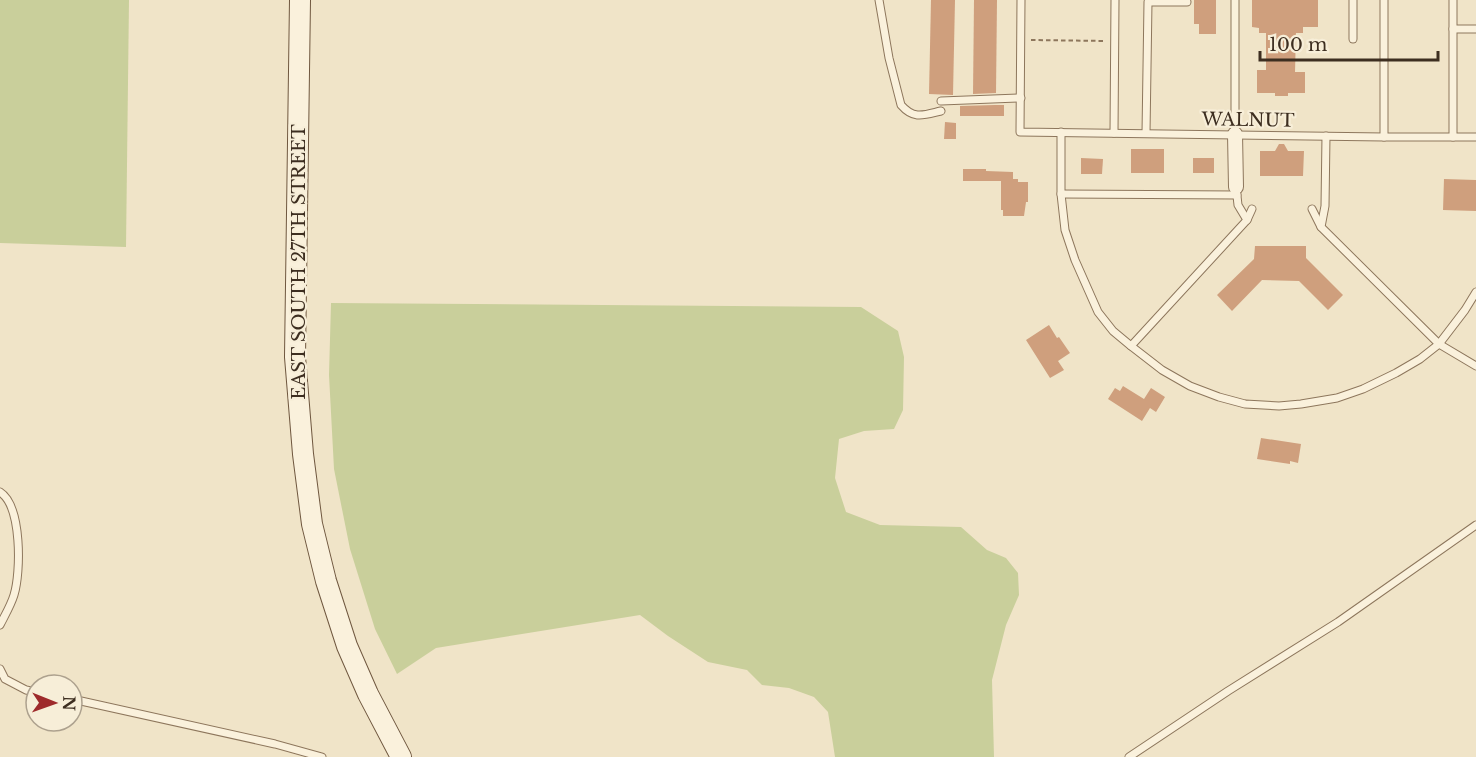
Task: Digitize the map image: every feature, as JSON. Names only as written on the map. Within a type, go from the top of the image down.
[{"type":"main road","name":"EAST SOUTH 27TH STREET","points":[[300,0],[295,357],[304,466],[312,524],[326,581],[347,646],[368,694],[401,757]]},
{"type":"street","points":[[1235,135],[1236,191]]},
{"type":"lane","points":[[879,0],[889,58],[901,105],[912,115],[941,111]]},
{"type":"lane","points":[[941,101],[1021,98],[1022,0]]},
{"type":"lane","points":[[1114,133],[1115,0]]},
{"type":"lane","points":[[1235,0],[1235,135]]},
{"type":"lane","points":[[1353,0],[1353,39]]},
{"type":"lane","points":[[1384,0],[1384,137]]},
{"type":"lane","points":[[1453,0],[1453,137]]},
{"type":"lane","points":[[1146,134],[1148,2],[1187,3]]},
{"type":"lane","points":[[1453,29],[1476,29]]},
{"type":"lane","name":"WALNUT","points":[[1021,98],[1020,132],[1476,137]]},
{"type":"lane","points":[[1061,132],[1061,194],[1065,230],[1075,260],[1098,312],[1113,331],[1131,346],[1162,370],[1190,386],[1245,404],[1277,406],[1337,398],[1396,373],[1439,344],[1466,310],[1476,292]]},
{"type":"lane","points":[[1321,227],[1325,206],[1326,136]]},
{"type":"lane","points":[[1061,194],[1236,191],[1239,209],[1247,220]]},
{"type":"lane","points":[[1131,346],[1247,220],[1252,209]]},
{"type":"lane","points":[[1312,209],[1321,227],[1439,344],[1476,366]]},
{"type":"lane","points":[[0,492],[5,495],[11,505],[18,532],[14,595],[0,625]]},
{"type":"lane","points":[[1129,757],[1338,622],[1476,525]]},
{"type":"lane","points":[[0,669],[5,679],[24,689]]},
{"type":"lane","points":[[84,702],[275,744],[322,757]]},
{"type":"path","points":[[1021,40],[1115,41]]},
{"type":"green space","points":[[0,0],[129,0],[126,247],[0,243]]},
{"type":"green space","points":[[331,303],[861,307],[898,331],[904,357],[903,410],[894,429],[864,431],[839,439],[835,478],[846,512],[880,525],[961,527],[987,550],[1006,558],[1018,573],[1019,595],[1006,625],[992,680],[994,757],[835,757],[828,712],[814,697],[789,688],[762,685],[747,670],[708,662],[640,615],[436,648],[397,674],[375,629],[350,549],[334,469],[329,375]]},
{"type":"building","points":[[931,0],[955,0],[953,95],[929,94]]},
{"type":"building","points":[[974,0],[997,0],[996,93],[973,94]]},
{"type":"building","points":[[1194,0],[1216,0],[1216,34],[1199,34],[1199,24],[1194,24]]},
{"type":"building","points":[[1252,0],[1318,0],[1318,27],[1303,27],[1303,33],[1296,33],[1295,72],[1305,72],[1305,93],[1275,96],[1275,93],[1257,93],[1257,70],[1266,70],[1266,33],[1259,33],[1259,28],[1252,27]]},
{"type":"building","points":[[1004,105],[1004,116],[960,116],[960,106]]},
{"type":"building","points":[[945,122],[956,123],[956,139],[944,139]]},
{"type":"building","points":[[1279,144],[1284,144],[1288,151],[1304,151],[1303,176],[1260,176],[1260,151],[1275,151]]},
{"type":"building","points":[[1131,149],[1164,149],[1164,173],[1131,173]]},
{"type":"building","points":[[1081,158],[1103,159],[1102,174],[1081,174]]},
{"type":"building","points":[[1193,158],[1214,158],[1214,173],[1193,173]]},
{"type":"building","points":[[963,169],[1013,172],[1013,179],[1018,179],[1018,182],[1028,182],[1028,202],[1026,202],[1024,216],[1003,216],[1001,181],[963,181]]},
{"type":"building","points":[[1444,179],[1476,180],[1476,211],[1443,210]]},
{"type":"building","points":[[1255,246],[1306,246],[1306,258],[1343,295],[1328,310],[1299,281],[1262,280],[1232,311],[1217,295],[1254,259]]},
{"type":"building","points":[[1049,325],[1070,353],[1058,361],[1064,370],[1050,378],[1026,340]]},
{"type":"building","points":[[1123,386],[1144,399],[1151,388],[1165,397],[1156,412],[1150,408],[1142,421],[1108,399],[1115,388],[1120,391]]},
{"type":"building","points":[[1261,438],[1301,444],[1298,463],[1257,459]]}]
